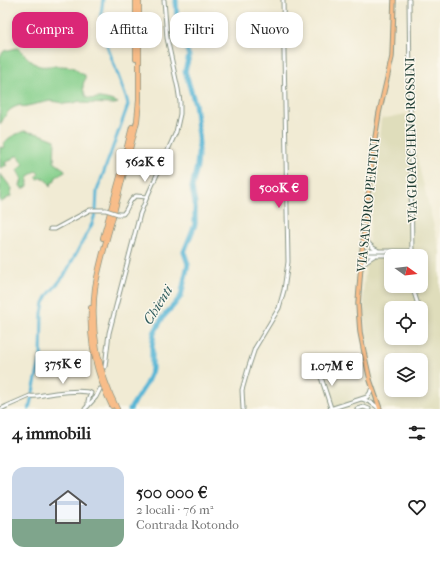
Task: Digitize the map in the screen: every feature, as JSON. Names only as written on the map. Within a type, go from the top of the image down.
[{"type":"highway","points":[[113,409],[101,380],[95,358],[91,327],[91,302],[92,288],[97,265],[134,121],[136,93],[136,0]]},
{"type":"highway","points":[[117,409],[107,387],[99,361],[95,339],[94,302],[97,276],[137,121],[139,93],[139,0]]},
{"type":"main road","name":"VIA SANDRO PERTINI","points":[[379,409],[372,387],[360,332],[358,304],[360,272],[376,130],[392,57],[394,0]]},
{"type":"street","points":[[105,367],[109,333],[140,214],[176,132],[180,114],[178,89],[167,38],[164,0]]},
{"type":"street","points":[[243,409],[242,390],[248,369],[255,348],[278,308],[284,290],[288,262],[283,0]]},
{"type":"street","name":"VIA GIOACCHINO ROSSINI","points":[[409,0],[412,249]]},
{"type":"street","points":[[50,229],[55,229],[90,210],[106,210],[123,214],[133,197],[147,197]]},
{"type":"street","points":[[364,235],[366,241],[371,247],[378,250]]},
{"type":"street","points":[[362,253],[384,250]]},
{"type":"street","points":[[362,253],[384,255]]},
{"type":"street","points":[[360,272],[366,261],[377,255]]},
{"type":"street","points":[[319,371],[330,409],[343,407],[360,399],[373,399],[375,397]]},
{"type":"street","points":[[368,399],[372,387]]},
{"type":"street","points":[[86,409],[96,397],[100,389]]},
{"type":"street","points":[[1,409],[32,397],[57,393],[85,392],[91,393],[88,406]]},
{"type":"street","points":[[368,399],[379,409]]},
{"type":"street","points":[[357,409],[364,407],[369,409]]},
{"type":"shaded area","points":[[406,114],[440,251],[440,409],[333,409],[322,374],[368,363],[363,294],[381,119]]},
{"type":"green space","points":[[17,48],[38,66],[72,67],[81,74],[85,75],[83,86],[86,97],[91,99],[100,98],[111,100],[118,103],[82,103],[80,101],[64,104],[50,101],[22,107],[21,105],[10,110],[0,125],[0,56],[4,51]]},
{"type":"green space","points":[[24,131],[40,134],[55,140],[54,162],[65,170],[65,172],[56,177],[54,182],[51,183],[50,187],[50,184],[42,177],[38,179],[36,177],[39,174],[36,171],[29,177],[28,186],[22,188],[20,186],[22,179],[17,170],[24,164],[19,156],[16,156],[4,163],[7,165],[0,168],[0,147],[3,148],[8,139]]},
{"type":"green space","points":[[0,173],[12,189],[11,196],[0,202]]},
{"type":"waterway","points":[[29,409],[41,357],[42,313],[44,303],[48,295],[64,276],[92,224],[96,211],[97,191],[128,105],[101,29],[100,21],[103,0]]},
{"type":"waterway","name":"Chienti","points":[[130,409],[146,384],[152,370],[152,347],[154,333],[163,317],[181,296],[188,264],[184,252],[195,224],[195,204],[192,187],[197,166],[199,145],[197,119],[195,104],[185,71],[189,56],[177,22],[176,0]]}]
